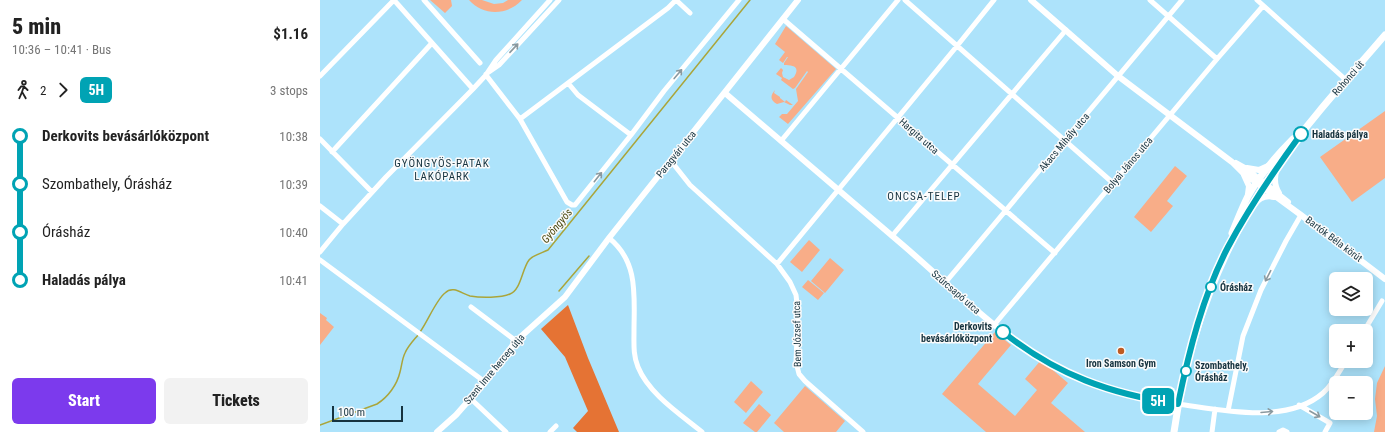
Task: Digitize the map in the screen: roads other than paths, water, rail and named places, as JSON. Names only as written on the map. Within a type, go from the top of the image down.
[{"type":"main road","name":"Rohonci út","points":[[1224,257],[1231,236],[1248,197],[1280,162],[1310,122],[1385,35]]},
{"type":"main road","name":"Rohonci út","points":[[1174,432],[1178,404],[1196,332],[1208,294],[1224,257],[1242,223],[1268,166],[1292,139],[1310,122]]},
{"type":"street","points":[[320,76],[394,0],[473,89]]},
{"type":"street","points":[[424,0],[480,63]]},
{"type":"street","points":[[320,252],[372,192],[486,75],[496,60],[550,0]]},
{"type":"street","points":[[486,75],[499,65],[559,0]]},
{"type":"street","points":[[520,119],[668,8],[676,0],[690,12]]},
{"type":"street","points":[[486,75],[520,119],[567,202],[572,206],[577,203],[664,91],[739,0]]},
{"type":"street","name":"Paragvári utca","points":[[553,308],[565,297],[608,238],[798,0]]},
{"type":"street","points":[[781,141],[898,0]]},
{"type":"street","points":[[905,0],[1113,183]]},
{"type":"street","points":[[777,264],[958,46],[994,0]]},
{"type":"street","name":"Bartók Béla körút","points":[[1031,0],[1118,76],[1244,170],[1385,279]]},
{"type":"street","points":[[1150,0],[1217,59]]},
{"type":"street","name":"Akacs Mihály utca","points":[[945,283],[1182,0]]},
{"type":"street","points":[[1257,0],[1346,80]]},
{"type":"street","name":"Bolyai János utca","points":[[994,325],[1263,6]]},
{"type":"street","name":"Hargita utca","points":[[783,19],[1054,253]]},
{"type":"street","points":[[892,236],[1066,30]]},
{"type":"street","points":[[332,152],[432,43]]},
{"type":"street","points":[[568,83],[578,95],[631,134]]},
{"type":"street","name":"Szűrcsapó utca","points":[[725,93],[994,325],[1034,354],[1074,376],[1123,394],[1178,404],[1244,413],[1282,411],[1318,397],[1330,386],[1342,368]]},
{"type":"street","points":[[320,139],[372,192]]},
{"type":"street","name":"Bem József utca","points":[[670,161],[690,185],[777,264],[790,282],[796,295],[798,313],[796,362],[799,374],[805,381],[864,432]]},
{"type":"street","points":[[1280,162],[1275,177],[1276,189],[1280,198]]},
{"type":"street","points":[[1248,197],[1249,186],[1244,170],[1259,170],[1268,166]]},
{"type":"street","points":[[1242,223],[1259,199],[1268,196],[1280,198]]},
{"type":"street","points":[[320,206],[343,224]]},
{"type":"street","points":[[1228,411],[1243,336],[1261,290],[1301,215]]},
{"type":"street","points":[[608,238],[622,251],[631,268],[634,298],[634,348],[636,360],[640,370],[646,382],[657,394],[702,432]]},
{"type":"street","points":[[320,260],[485,382]]},
{"type":"street","points":[[1368,324],[1382,301]]},
{"type":"street","points":[[471,307],[516,341]]},
{"type":"street","name":"Szent Imre herceg útja","points":[[437,432],[456,415],[485,382],[516,341],[553,308]]},
{"type":"street","points":[[470,398],[506,432]]},
{"type":"street","points":[[1299,405],[1330,423],[1325,432]]},
{"type":"street","points":[[1212,432],[1214,409]]},
{"type":"street","points":[[550,432],[556,426]]},
{"type":"street","points":[[1279,432],[1283,430],[1287,432]]},
{"type":"waterway","name":"Gyöngyös","points":[[420,332],[438,300],[448,291],[454,290],[470,296],[485,297],[502,296],[514,292],[529,260],[535,255],[548,250],[750,0]]},
{"type":"waterway","points":[[559,291],[589,256]]},
{"type":"waterway","name":"Gyöngyös","points":[[320,425],[377,404],[385,398],[397,382],[406,350],[418,335]]},
{"type":"place","name":"Haladás pálya","points":[[1301,134]]},
{"type":"place","name":"Órásház","points":[[1211,287]]},
{"type":"place","name":"Derkovits bevásárlóközpont","points":[[1003,332]]},
{"type":"place","name":"Iron Samson Gym","points":[[1121,351]]},
{"type":"place","name":"Szombathely, Órásház","points":[[1186,371]]},
{"type":"district","name":"GYÖNGYÖS-PATAK LAKÓPARK","points":[[442,169]]},
{"type":"district","name":"ONCSA-TELEP","points":[[924,196]]}]
